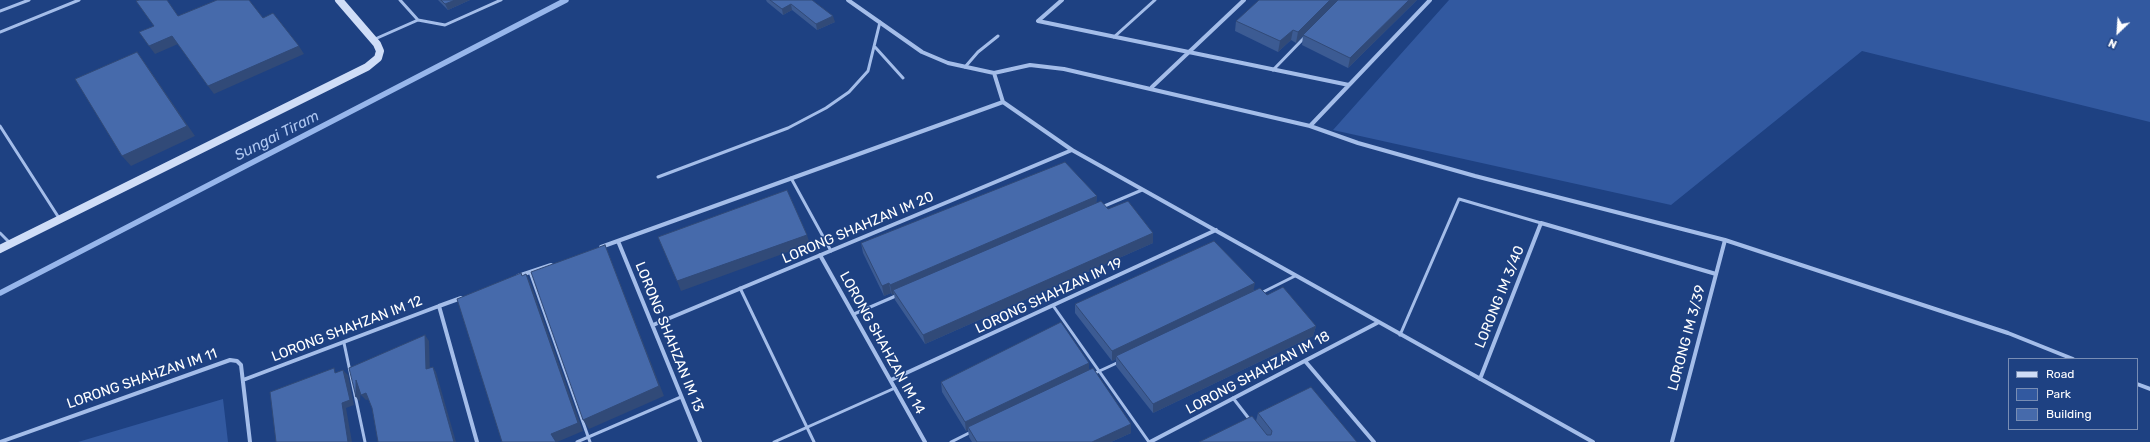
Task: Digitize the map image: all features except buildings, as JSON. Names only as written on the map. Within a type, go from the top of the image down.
[{"type":"street","points":[[0,249],[59,218],[354,74],[378,58],[380,51],[373,40],[339,0]]},
{"type":"street","points":[[848,0],[935,59],[994,73],[1018,66],[1047,66],[1152,88],[1310,126],[1358,143],[1475,176],[1725,240],[2008,333],[2071,358]]},
{"type":"street","points":[[1062,0],[1038,21],[1349,85]]},
{"type":"street","points":[[1152,88],[1244,0]]},
{"type":"street","points":[[1310,126],[1430,0]]},
{"type":"street","points":[[994,73],[1003,102],[1072,150],[1216,230],[1377,323],[1593,442]]},
{"type":"street","points":[[596,249],[1003,102]]},
{"type":"street","name":"LORONG SHAHZAN IM 20","points":[[652,325],[1072,150]]},
{"type":"street","points":[[1541,223],[1716,274]]},
{"type":"street","name":"LORONG IM 3/40","points":[[1480,379],[1541,223]]},
{"type":"street","name":"LORONG SHAHZAN IM 19","points":[[891,380],[1054,307],[1216,230]]},
{"type":"street","name":"LORONG IM 3/39","points":[[1672,442],[1725,240]]},
{"type":"street","name":"LORONG SHAHZAN IM 13","points":[[618,241],[700,442]]},
{"type":"street","name":"LORONG SHAHZAN IM 14","points":[[820,255],[925,442]]},
{"type":"street","points":[[515,278],[559,262]]},
{"type":"street","points":[[439,306],[463,297]]},
{"type":"street","name":"LORONG SHAHZAN IM 12","points":[[243,380],[439,306],[477,442]]},
{"type":"street","name":"LORONG SHAHZAN IM 18","points":[[1150,442],[1377,323]]},
{"type":"street","name":"LORONG SHAHZAN IM 11","points":[[0,442],[230,360],[241,365],[250,442]]},
{"type":"street","points":[[1305,361],[1374,442]]},
{"type":"street","points":[[2138,384],[2150,389]]},
{"type":"lane","points":[[0,11],[29,0]]},
{"type":"lane","points":[[0,32],[79,0]]},
{"type":"lane","points":[[400,0],[418,20]]},
{"type":"lane","points":[[373,40],[418,20],[445,25],[501,0]]},
{"type":"lane","points":[[1114,37],[1155,0]]},
{"type":"lane","points":[[658,177],[788,128],[826,108],[861,81],[868,71],[880,22]]},
{"type":"lane","points":[[1273,70],[1310,32]]},
{"type":"lane","points":[[965,67],[982,48],[998,36]]},
{"type":"lane","points":[[875,47],[903,78]]},
{"type":"lane","points":[[0,126],[59,218]]},
{"type":"lane","points":[[791,178],[831,251]]},
{"type":"lane","points":[[1099,208],[1142,190]]},
{"type":"lane","points":[[1400,335],[1459,199],[1541,223]]},
{"type":"lane","points":[[0,233],[10,243]]},
{"type":"lane","points":[[530,272],[590,442]]},
{"type":"lane","points":[[1253,297],[1295,276]]},
{"type":"lane","points":[[740,288],[814,442]]},
{"type":"lane","points":[[854,314],[904,293]]},
{"type":"lane","points":[[1054,307],[1150,442]]},
{"type":"lane","points":[[344,343],[365,442]]},
{"type":"lane","points":[[1085,378],[1120,361]]},
{"type":"lane","points":[[774,442],[895,388]]},
{"type":"lane","points":[[577,442],[681,397]]},
{"type":"lane","points":[[1233,398],[1252,423]]},
{"type":"lane","points":[[951,442],[979,428]]},
{"type":"green space","points":[[1449,0],[2150,0],[2150,122],[1862,51],[1671,205],[1333,130]]},
{"type":"green space","points":[[223,399],[228,442],[78,442]]},
{"type":"waterway","name":"Sungai Tiram","points":[[0,293],[566,0]]}]
